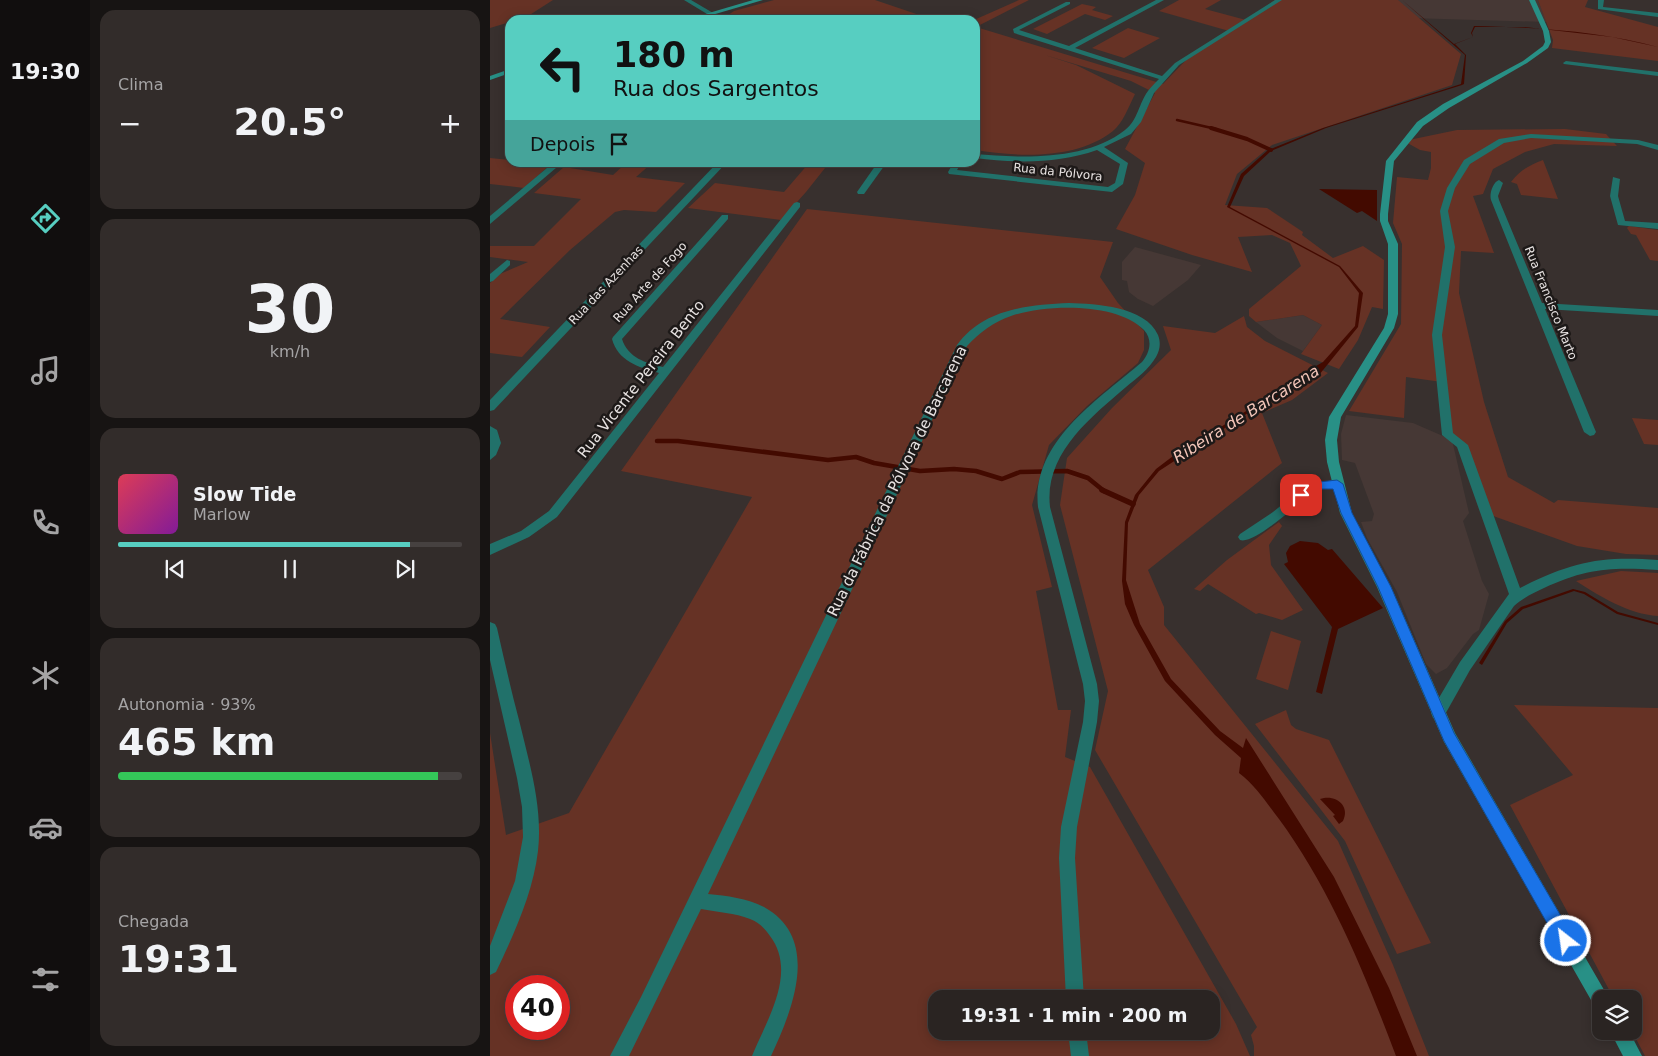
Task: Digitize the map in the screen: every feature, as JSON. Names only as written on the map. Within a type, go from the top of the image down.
[{"type":"street","points":[[687,0],[712,14]]},
{"type":"street","points":[[708,15],[760,0]]},
{"type":"street","points":[[1069,49],[1161,0]]},
{"type":"street","points":[[980,157],[1035,160],[1068,155],[1098,147],[1120,137],[1133,127],[1142,116],[1151,92],[1162,78],[1185,57],[1279,0]]},
{"type":"street","points":[[1532,0],[1546,31],[1548,42],[1546,47],[1524,62],[1446,106],[1420,124],[1400,146],[1390,161],[1384,221],[1393,244],[1393,314],[1389,328],[1335,417],[1331,440],[1337,484],[1346,513],[1384,587],[1449,737],[1595,990]]},
{"type":"street","points":[[1601,0],[1600,8],[1658,15]]},
{"type":"street","points":[[1068,3],[1015,31],[1162,78]]},
{"type":"street","points":[[1566,63],[1658,74]]},
{"type":"street","points":[[490,78],[505,73]]},
{"type":"street","points":[[1516,596],[1462,445],[1448,435],[1438,335],[1450,247],[1444,211],[1451,188],[1467,162],[1502,141],[1531,136],[1638,142],[1658,148]]},
{"type":"street","name":"Rua da Pólvora","points":[[955,167],[952,172],[1109,190],[1119,184],[1124,162],[1098,147]]},
{"type":"street","points":[[490,221],[553,167]]},
{"type":"street","name":"Rua das Azenhas","points":[[490,407],[717,167]]},
{"type":"street","points":[[861,192],[879,167]]},
{"type":"street","points":[[1616,178],[1614,196],[1621,223],[1658,226]]},
{"type":"street","name":"Rua Francisco Marto","points":[[1499,183],[1494,196],[1495,200],[1590,432]]},
{"type":"street","name":"Rua Vicente Pereira Bento","points":[[490,550],[525,534],[553,514],[797,205]]},
{"type":"street","name":"Rua Arte de Fogo","points":[[667,371],[646,366],[630,358],[620,348],[617,339],[725,218]]},
{"type":"street","points":[[490,278],[507,263]]},
{"type":"street","points":[[1539,306],[1658,313]]},
{"type":"street","name":"Rua da Fábrica da Pólvora de Barcarena","points":[[696,900],[962,345],[989,322],[1015,312],[1034,308],[1072,307],[1120,312],[1140,321],[1151,331],[1155,344],[1152,357],[1061,444],[1048,469],[1043,490],[1044,508],[1090,684],[1092,701],[1084,757],[1069,827],[1067,858],[1074,990]]},
{"type":"street","points":[[490,430],[495,437],[496,444],[490,456]]},
{"type":"street","points":[[1244,537],[1277,515],[1313,486],[1337,484]]},
{"type":"street","points":[[1438,713],[1465,666],[1509,602],[1516,596],[1590,566],[1611,564],[1658,565]]},
{"type":"street","points":[[490,628],[522,765],[530,818],[530,833],[526,871],[520,894],[490,966]]},
{"type":"street","points":[[619,1056],[648,1003],[696,900],[753,911],[768,920],[778,931],[787,948],[791,971],[785,999],[761,1056]]},
{"type":"street","points":[[1078,1040],[1080,1056]]},
{"type":"street","points":[[1624,1040],[1633,1056]]},
{"type":"shaded area","points":[[490,0],[553,0],[530,15],[505,15],[505,24],[490,28]]},
{"type":"shaded area","points":[[774,0],[875,0],[919,15],[728,15],[734,11]]},
{"type":"shaded area","points":[[1019,0],[1029,0],[980,25],[980,17]]},
{"type":"shaded area","points":[[1179,0],[1221,0],[1205,9],[1246,20],[1275,0],[1398,0],[1461,54],[1452,85],[1272,145],[1237,174],[1225,205],[1267,208],[1303,232],[1302,235],[1333,258],[1363,246],[1384,260],[1383,309],[1372,307],[1358,340],[1339,369],[1301,354],[1322,325],[1303,315],[1256,322],[1249,316],[1249,309],[1301,266],[1290,243],[1272,235],[1238,237],[1252,272],[1192,255],[1116,229],[1135,195],[1145,163],[1125,149],[1155,93],[1131,81],[1045,55],[1076,65],[1135,94],[1126,114],[1113,131],[1082,147],[1065,152],[1028,155],[980,151],[980,28],[1163,84],[1187,59],[1229,31],[1159,11]]},
{"type":"shaded area","points":[[1393,0],[1538,0],[1547,22],[1410,18]]},
{"type":"shaded area","points":[[1538,0],[1588,0],[1585,7],[1658,27],[1658,61],[1552,48],[1553,40]]},
{"type":"shaded area","points":[[1082,4],[1096,7],[1092,10],[1113,16],[1105,20],[1085,14],[1047,34],[1033,29]]},
{"type":"shaded area","points":[[1128,28],[1160,38],[1124,58],[1092,48]]},
{"type":"shaded area","points":[[1565,129],[1606,134],[1617,146],[1554,144],[1525,152],[1493,169],[1483,194],[1473,196],[1494,253],[1461,251],[1459,293],[1484,402],[1508,477],[1554,503],[1558,500],[1658,508],[1658,555],[1626,554],[1577,546],[1485,513],[1462,445],[1448,435],[1442,382],[1406,377],[1404,418],[1349,411],[1401,324],[1402,244],[1393,223],[1397,177],[1428,180],[1431,168],[1431,152],[1420,150],[1404,141],[1457,130]]},
{"type":"shaded area","points":[[490,158],[505,160],[505,167],[548,167],[524,188],[490,184]]},
{"type":"shaded area","points":[[1543,160],[1558,199],[1521,195],[1517,184],[1511,182],[1526,168]]},
{"type":"shaded area","points":[[564,167],[613,175],[622,167],[647,167],[636,177],[685,183],[656,212],[624,210],[615,212],[570,250],[500,319],[550,327],[522,357],[490,353],[490,283],[500,274],[528,262],[490,257],[490,246],[534,246],[581,199],[534,193]]},
{"type":"shaded area","points":[[806,167],[826,167],[781,220],[688,208],[715,183],[784,192]]},
{"type":"shaded area","points":[[807,209],[1113,242],[1100,277],[1118,303],[1144,331],[1144,350],[1138,363],[1087,406],[1049,445],[1032,505],[1052,587],[1036,591],[1058,710],[1071,710],[1065,757],[1090,767],[1217,990],[928,990],[928,1040],[1220,1040],[1220,996],[1236,1024],[1250,1056],[490,1056],[490,733],[506,835],[569,813],[752,497],[621,471]]},
{"type":"shaded area","points":[[1629,226],[1658,230],[1658,261],[1650,260],[1636,235],[1631,234],[1627,228]]},
{"type":"shaded area","points":[[1135,247],[1201,265],[1188,280],[1153,306],[1138,299],[1129,292],[1127,281],[1122,280],[1122,262]]},
{"type":"shaded area","points":[[1303,315],[1322,325],[1303,351],[1277,338],[1256,322]]},
{"type":"shaded area","points":[[1244,316],[1247,327],[1265,341],[1328,373],[1292,400],[1262,413],[1282,463],[1148,570],[1164,607],[1164,625],[1338,841],[1393,965],[1429,1056],[1254,1056],[1251,1035],[1257,1027],[1095,750],[1108,691],[1060,505],[1067,458],[1112,408],[1171,350],[1163,326],[1215,333]]},
{"type":"shaded area","points":[[1346,415],[1413,423],[1452,440],[1469,513],[1463,521],[1482,581],[1489,594],[1479,630],[1473,634],[1447,668],[1436,674],[1426,664],[1397,592],[1367,538],[1361,522],[1372,521],[1374,514],[1355,463],[1342,460],[1341,434]]},
{"type":"shaded area","points":[[1632,418],[1658,420],[1658,445],[1644,444]]},
{"type":"shaded area","points":[[1279,522],[1282,526],[1269,545],[1271,565],[1303,610],[1282,620],[1259,613],[1256,614],[1208,584],[1200,591],[1194,589],[1227,560]]},
{"type":"shaded area","points":[[1621,571],[1658,573],[1658,616],[1647,615],[1625,608],[1605,599],[1576,581]]},
{"type":"shaded area","points":[[1271,631],[1301,641],[1288,690],[1256,679]]},
{"type":"shaded area","points":[[1514,705],[1658,708],[1658,1056],[1645,1056],[1637,1040],[1642,1040],[1642,990],[1609,990],[1510,805],[1573,775]]},
{"type":"shaded area","points":[[1286,710],[1291,725],[1296,729],[1329,740],[1431,943],[1397,954],[1345,841],[1255,724]]},
{"type":"water","name":"Ribeira de Barcarena","points":[[1402,0],[1454,44],[1473,37],[1455,44],[1466,55],[1464,84],[1326,128],[1271,151],[1244,176],[1230,207],[1340,266],[1363,293],[1358,327],[1319,375],[1248,413],[1159,471],[1139,495],[1128,523],[1126,580],[1140,624],[1171,679],[1220,731],[1243,748],[1246,738],[1334,877],[1389,988],[1417,1056],[1396,1056],[1359,964],[1315,874],[1270,806],[1239,773],[1241,758],[1215,735],[1165,681],[1134,625],[1125,604],[1122,581],[1125,522],[1135,495],[1156,469],[1181,450],[1197,442],[1290,381],[1323,362],[1355,326],[1359,293],[1339,267],[1227,207],[1241,174],[1268,150],[1323,128],[1461,84],[1465,55]]},
{"type":"water","points":[[1474,26],[1508,27],[1475,27],[1472,33],[1473,37],[1471,33]]},
{"type":"water","points":[[1539,29],[1614,37],[1658,47],[1612,37]]},
{"type":"water","points":[[1319,189],[1377,190],[1377,221],[1362,211],[1357,213]]},
{"type":"water","points":[[1300,541],[1318,543],[1328,550],[1332,549],[1383,608],[1338,629],[1322,694],[1316,692],[1332,627],[1284,564],[1288,562],[1286,553],[1290,546]]},
{"type":"water","points":[[1573,589],[1585,592],[1618,612],[1658,623],[1658,625],[1617,614],[1584,594],[1574,591],[1523,609],[1507,623],[1482,665],[1479,663],[1505,621],[1521,607]]},
{"type":"water","points":[[1320,799],[1334,799],[1344,807],[1345,816],[1339,824],[1333,816],[1335,815]]},
{"type":"waterway","points":[[1177,120],[1216,129]]},
{"type":"waterway","points":[[1211,128],[1247,139],[1271,150]]},
{"type":"waterway","points":[[657,441],[678,441],[828,460],[856,457],[874,463],[920,471],[954,469],[976,471],[1002,479],[1020,472],[1067,471],[1088,478],[1104,491]]},
{"type":"waterway","points":[[1104,491],[1133,504]]},
{"type":"route","points":[[1301,495],[1313,486],[1337,484],[1346,513],[1384,587],[1449,737],[1566,941]]}]
